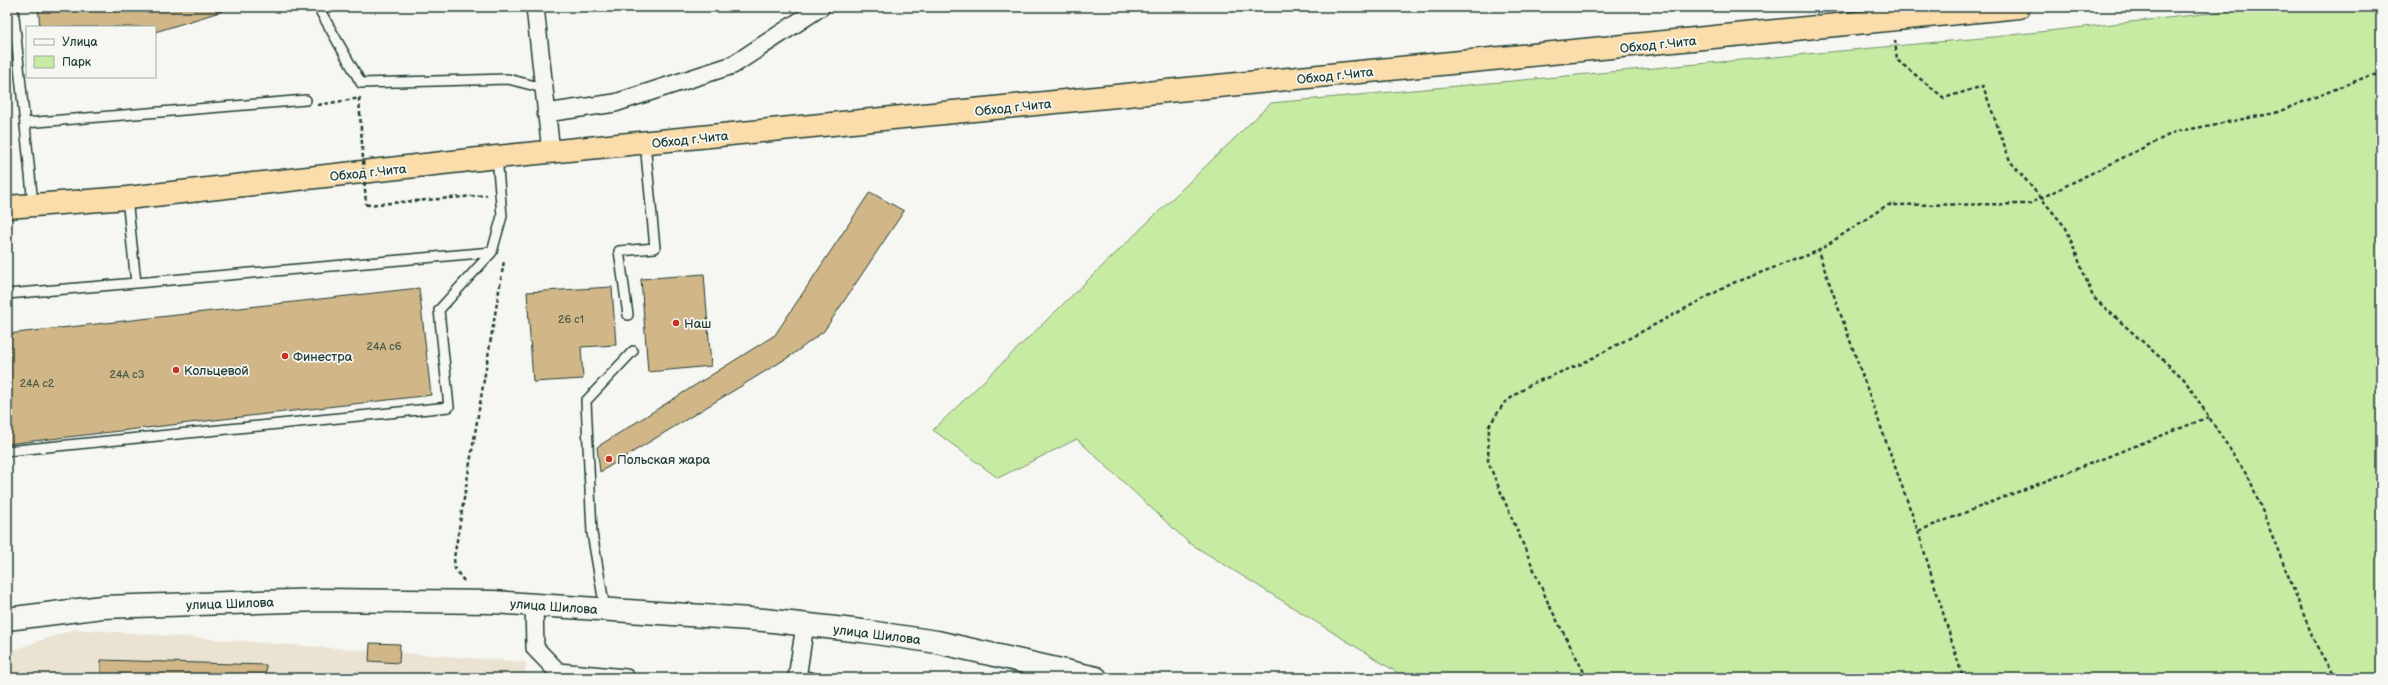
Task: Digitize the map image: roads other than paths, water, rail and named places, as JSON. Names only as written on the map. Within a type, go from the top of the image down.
[{"type":"highway","name":"Обход г.Чита","points":[[7,207],[128,198],[552,152],[1892,21],[2019,7]]},
{"type":"main road","name":"улица Шилова","points":[[7,619],[102,607],[323,600],[534,604],[805,625],[936,642],[1096,678]]},
{"type":"street","points":[[535,7],[543,88],[552,152]]},
{"type":"street","points":[[546,113],[615,103],[733,65],[821,7]]},
{"type":"street","points":[[534,604],[535,648],[558,672],[626,678]]},
{"type":"street","points":[[803,677],[805,625]]},
{"type":"lane","points":[[13,7],[33,204]]},
{"type":"lane","points":[[318,7],[361,83],[508,79],[543,88]]},
{"type":"lane","points":[[25,123],[306,100]]},
{"type":"lane","points":[[628,316],[618,251],[656,248],[645,143]]},
{"type":"lane","points":[[7,451],[449,407],[439,310],[492,252],[502,216],[497,158]]},
{"type":"lane","points":[[128,198],[136,283]]},
{"type":"lane","points":[[7,294],[492,252]]},
{"type":"lane","points":[[605,609],[592,533],[586,401],[633,351]]},
{"type":"place","name":"Наш","points":[[676,323]]},
{"type":"place","name":"Финестра","points":[[285,356]]},
{"type":"place","name":"Кольцевой","points":[[176,370]]},
{"type":"place","name":"Польская жара","points":[[609,459]]}]
